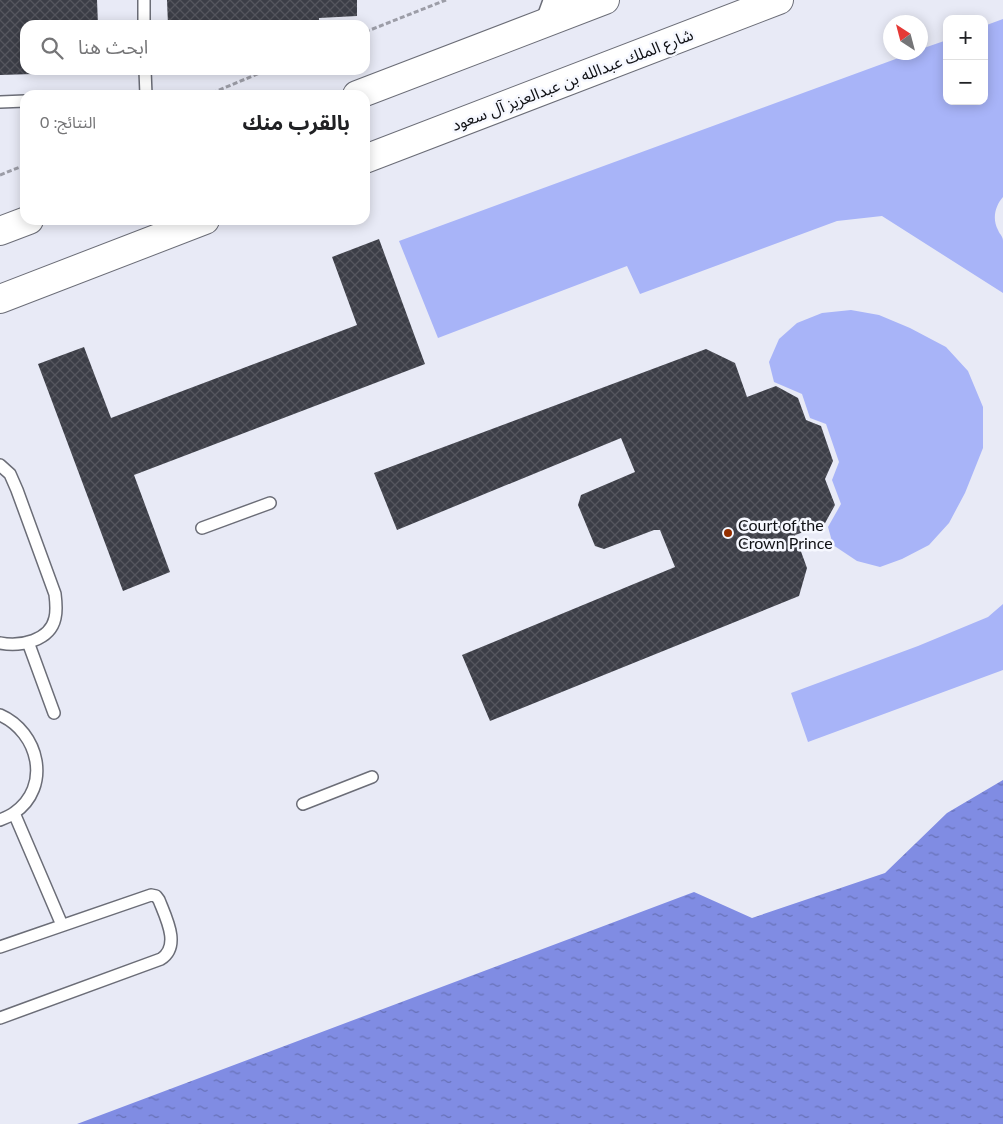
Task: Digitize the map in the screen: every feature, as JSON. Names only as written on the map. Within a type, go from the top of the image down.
[{"type":"main road","points":[[369,90],[551,11],[605,0]]},
{"type":"main road","name":"شارع الملك عبدالله بن عبدالعزيز آل سعود","points":[[370,157],[779,0]]},
{"type":"main road","points":[[0,231],[20,224]]},
{"type":"main road","points":[[4,300],[192,225]]},
{"type":"lane","points":[[144,0],[144,20]]},
{"type":"lane","points":[[145,75],[146,90]]},
{"type":"lane","points":[[0,102],[20,101]]},
{"type":"lane","points":[[0,466],[6,469],[14,482],[55,594],[56,611],[55,620],[44,634],[37,639],[18,645],[0,643]]},
{"type":"lane","points":[[202,528],[270,503]]},
{"type":"lane","points":[[28,642],[54,713]]},
{"type":"lane","points":[[0,715],[19,726],[30,740],[36,756],[37,773],[33,788],[26,802],[14,813],[0,820]]},
{"type":"lane","points":[[302,804],[372,777]]},
{"type":"lane","points":[[14,813],[62,925]]},
{"type":"lane","points":[[0,947],[151,895],[156,896],[159,900],[172,937],[172,944],[166,956],[161,959],[0,1018]]},
{"type":"path","points":[[370,30],[446,0]]},
{"type":"path","points":[[221,90],[256,75]]},
{"type":"path","points":[[0,175],[20,167]]},
{"type":"shaded area","points":[[1003,19],[1003,197],[996,208],[995,217],[996,226],[1003,239],[1003,293],[882,216],[837,221],[640,294],[627,266],[438,338],[399,241],[893,60],[928,60],[928,47],[943,41],[943,105],[988,105],[988,25]]},
{"type":"shaded area","points":[[851,310],[879,315],[910,328],[946,347],[968,371],[983,407],[983,448],[965,493],[949,523],[929,545],[902,559],[880,567],[857,561],[833,545],[828,527],[841,504],[832,480],[839,462],[826,424],[810,418],[802,394],[774,382],[769,362],[779,339],[797,323],[822,313]]},
{"type":"shaded area","points":[[1003,604],[1003,670],[808,742],[791,693],[918,646],[988,617]]},
{"type":"water","points":[[1003,780],[1003,1124],[77,1124],[694,892],[752,918],[885,873],[947,813]]},
{"type":"building","points":[[0,0],[97,0],[98,20],[20,20],[20,74],[0,75]]},
{"type":"building","points":[[167,0],[357,0],[357,16],[319,18],[319,20],[168,20]]},
{"type":"building","points":[[379,239],[425,364],[134,475],[170,572],[123,591],[38,364],[84,347],[111,418],[357,325],[332,257]]},
{"type":"building","name":"Court of the Crown Prince","points":[[706,349],[735,363],[747,397],[776,386],[798,398],[806,420],[821,426],[833,461],[825,479],[835,505],[824,525],[795,535],[807,568],[799,596],[490,721],[462,655],[675,567],[660,530],[654,530],[604,549],[595,546],[578,505],[581,495],[635,472],[621,438],[397,530],[374,473]]},
{"type":"place","name":"Court of the Crown Prince","points":[[728,533]]}]
